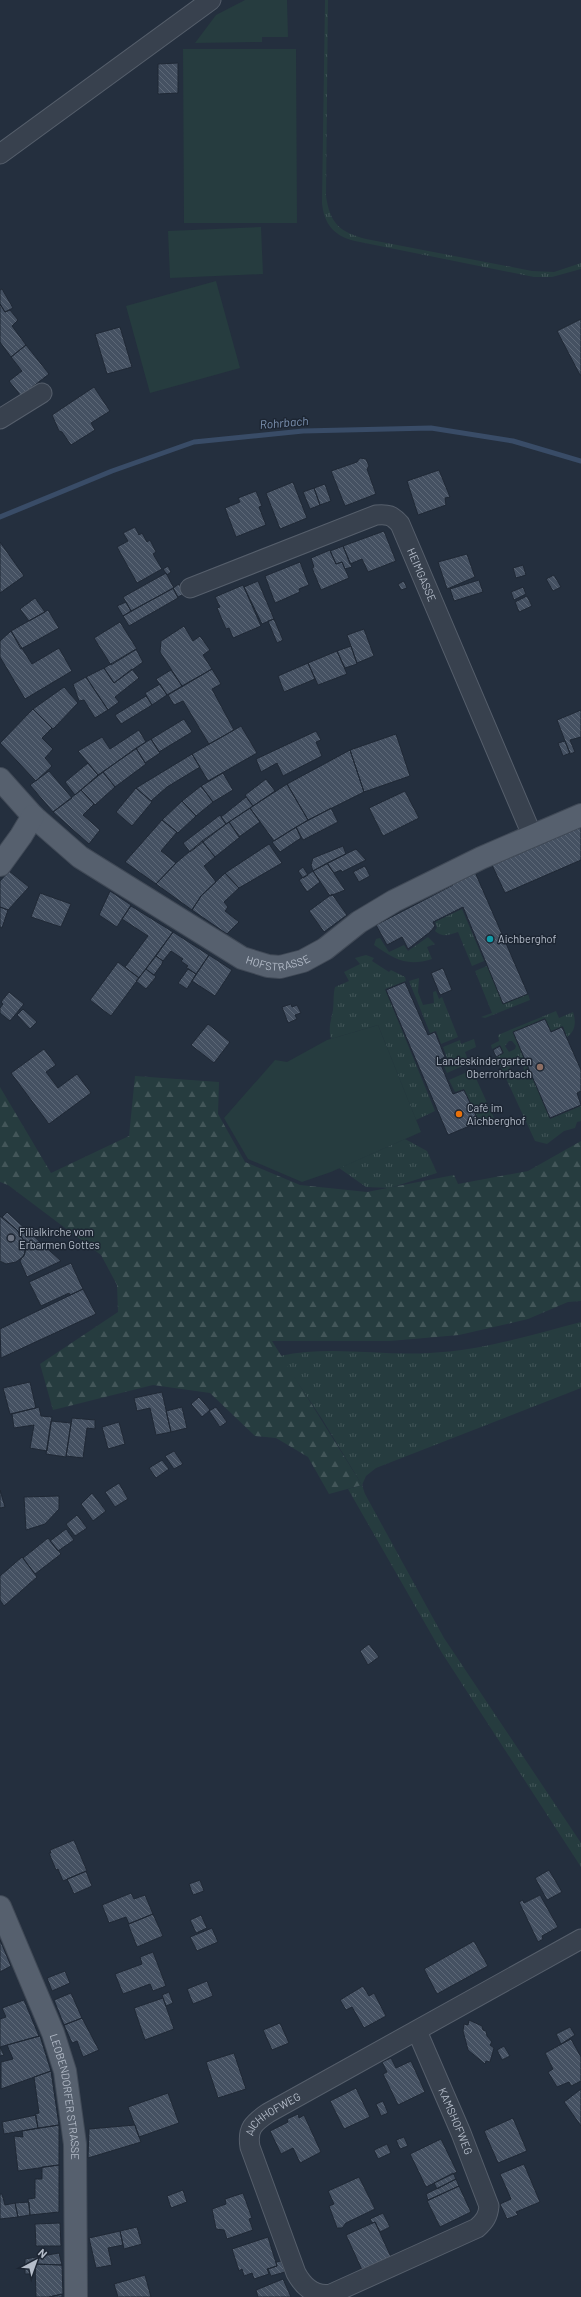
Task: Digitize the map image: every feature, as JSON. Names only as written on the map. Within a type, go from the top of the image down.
[{"type":"main road","name":"HOFSTRASSE","points":[[0,779],[33,816],[65,845],[87,861],[242,958],[268,966],[291,965],[316,955],[359,922],[394,900],[532,835],[581,815]]},
{"type":"main road","points":[[0,865],[21,836],[33,816]]},
{"type":"main road","name":"LEOBENDORFER STRASSE","points":[[0,1907],[53,2033],[65,2071],[70,2095],[75,2144],[76,2297]]},
{"type":"street","points":[[0,154],[210,0]]},
{"type":"street","points":[[0,419],[42,393]]},
{"type":"street","name":"HEIMGASSE","points":[[190,588],[376,515],[385,514],[394,517],[400,524],[532,835]]},
{"type":"street","name":"AICHHOFWEG","points":[[488,2214],[484,2222],[477,2228],[331,2294],[313,2293],[306,2287],[296,2273],[250,2147],[249,2130],[253,2124],[268,2113],[581,1939]]},
{"type":"street","name":"KAMSHOFWEG","points":[[417,2030],[461,2133],[489,2206],[488,2214]]},
{"type":"green space","points":[[245,0],[287,0],[288,37],[262,37],[262,42],[195,43],[216,15]]},
{"type":"green space","points":[[325,0],[328,0],[326,196],[330,214],[338,225],[349,233],[366,239],[532,271],[554,272],[581,263],[581,269],[552,277],[534,277],[355,241],[341,236],[331,228],[325,217],[322,203]]},
{"type":"green space","points":[[183,49],[296,49],[297,223],[184,223]]},
{"type":"green space","points":[[261,227],[263,274],[170,278],[168,231]]},
{"type":"green space","points":[[216,281],[240,368],[150,393],[126,306]]},
{"type":"green space","points":[[462,909],[484,961],[472,966],[458,932],[448,935],[441,935],[435,931],[437,927],[435,922]]},
{"type":"green space","points":[[428,937],[435,944],[427,947],[432,959],[423,961],[408,962],[401,960],[374,945],[376,939],[380,938],[389,952],[404,945],[408,951]]},
{"type":"green space","points":[[366,955],[374,958],[372,961],[389,972],[391,970],[405,977],[406,981],[385,989],[435,1111],[416,1120],[378,1025],[331,1039],[330,1027],[335,987],[349,981],[344,972],[360,964],[355,958]]},
{"type":"green space","points":[[487,966],[503,1003],[528,994],[530,1000],[485,1018],[481,1017],[492,1013],[475,971]]},
{"type":"green space","points":[[419,978],[418,992],[423,1005],[434,1003],[433,992],[436,991],[439,999],[442,997],[458,1037],[441,1044],[436,1031],[430,1033],[409,981]]},
{"type":"green space","points":[[556,1011],[559,1018],[573,1012],[575,1019],[574,1029],[567,1037],[563,1026],[551,1031],[545,1018],[513,1032],[550,1119],[581,1106],[581,1121],[577,1122],[575,1128],[564,1131],[547,1144],[535,1141],[496,1057],[504,1053],[500,1045],[492,1049],[491,1045],[499,1041],[498,1035]],"holes":[[[509,1041],[512,1041],[516,1046],[515,1049],[509,1052],[505,1046]],[[520,1063],[523,1064],[525,1075],[513,1079],[510,1067]]]},
{"type":"green space","points":[[378,1025],[421,1132],[331,1172],[302,1182],[248,1159],[224,1118],[275,1060],[287,1062],[327,1040]]},
{"type":"green space","points":[[474,1039],[476,1047],[465,1052],[469,1063],[447,1073],[441,1060],[447,1058],[443,1047],[460,1040],[461,1044]]},
{"type":"green space","points":[[474,1069],[477,1073],[474,1074],[494,1118],[480,1123],[464,1089],[455,1092],[449,1080]]},
{"type":"green space","points":[[135,1076],[219,1082],[218,1114],[245,1162],[300,1185],[367,1192],[454,1175],[458,1184],[528,1171],[581,1141],[581,1301],[568,1302],[528,1319],[459,1335],[390,1341],[272,1341],[362,1485],[329,1494],[308,1457],[276,1438],[255,1436],[210,1393],[153,1385],[53,1410],[40,1364],[118,1312],[117,1285],[101,1255],[8,1185],[0,1182],[0,1087],[51,1173],[129,1136]]},
{"type":"green space","points":[[405,1139],[427,1151],[437,1173],[390,1188],[366,1187],[339,1168]]},
{"type":"green space","points":[[581,1322],[581,1388],[376,1468],[366,1476],[362,1485],[322,1419],[280,1356],[317,1351],[411,1354],[448,1352],[506,1342]]},
{"type":"green space","points":[[362,1485],[365,1494],[444,1638],[581,1843],[581,1867],[442,1653],[348,1489]]},
{"type":"building","points":[[178,63],[178,93],[158,94],[158,64]]},
{"type":"building","points":[[2,289],[13,308],[5,312],[0,304],[0,290]]},
{"type":"building","points":[[0,304],[5,312],[10,310],[18,320],[12,326],[26,345],[11,357],[0,342]]},
{"type":"building","points":[[581,319],[581,375],[580,375],[557,331]]},
{"type":"building","points":[[120,327],[132,367],[107,374],[95,334]]},
{"type":"building","points":[[26,345],[49,374],[21,396],[9,381],[22,371],[11,357]]},
{"type":"building","points":[[94,387],[110,411],[91,423],[95,430],[71,445],[62,432],[59,431],[52,415]]},
{"type":"building","points":[[360,458],[366,459],[369,466],[367,469],[376,494],[345,506],[331,471],[357,462]]},
{"type":"building","points":[[439,470],[450,497],[445,498],[446,505],[418,515],[407,481]]},
{"type":"building","points":[[293,482],[307,518],[280,529],[266,493]]},
{"type":"building","points":[[325,484],[331,501],[320,505],[314,488]]},
{"type":"building","points":[[314,488],[320,505],[310,509],[303,492]]},
{"type":"building","points":[[256,491],[262,506],[259,507],[266,525],[236,537],[225,508],[240,502],[238,498]]},
{"type":"building","points":[[135,527],[139,535],[142,533],[147,542],[150,540],[156,552],[153,554],[162,569],[137,583],[117,547],[128,541],[123,533]]},
{"type":"building","points":[[384,531],[396,561],[368,572],[362,559],[350,564],[343,546]]},
{"type":"building","points":[[0,542],[24,576],[0,593]]},
{"type":"building","points":[[343,546],[352,567],[345,569],[342,562],[336,564],[330,551]]},
{"type":"building","points":[[330,550],[336,564],[342,562],[349,578],[321,590],[312,568],[314,567],[311,558]]},
{"type":"building","points":[[467,554],[475,577],[447,589],[438,562]]},
{"type":"building","points":[[300,562],[309,585],[299,589],[300,592],[275,603],[265,576]]},
{"type":"building","points":[[523,565],[526,575],[516,578],[513,568]]},
{"type":"building","points":[[168,566],[171,572],[167,575],[163,569]]},
{"type":"building","points":[[166,573],[174,588],[131,611],[123,597]]},
{"type":"building","points":[[554,575],[561,587],[553,591],[546,579]]},
{"type":"building","points":[[479,580],[483,592],[454,601],[450,589]]},
{"type":"building","points":[[258,581],[274,619],[262,624],[244,587]]},
{"type":"building","points":[[404,581],[407,588],[401,590],[398,584]]},
{"type":"building","points":[[179,584],[184,594],[178,597],[173,588]]},
{"type":"building","points":[[243,585],[261,626],[233,638],[229,628],[226,629],[217,608],[220,607],[215,597]]},
{"type":"building","points":[[523,587],[526,594],[514,600],[511,592]]},
{"type":"building","points":[[173,588],[178,598],[129,626],[123,616]]},
{"type":"building","points":[[527,596],[532,606],[519,612],[515,602]]},
{"type":"building","points":[[35,598],[45,612],[29,621],[20,609]]},
{"type":"building","points":[[126,602],[131,611],[123,616],[117,606]]},
{"type":"building","points":[[48,610],[59,628],[21,649],[11,631]]},
{"type":"building","points":[[274,619],[283,640],[277,643],[268,621]]},
{"type":"building","points":[[120,622],[137,649],[111,665],[94,638]]},
{"type":"building","points":[[184,626],[193,641],[200,636],[210,650],[203,655],[212,669],[182,686],[160,652],[161,641]]},
{"type":"building","points":[[364,629],[374,656],[357,663],[347,635]]},
{"type":"building","points":[[11,631],[32,664],[59,648],[72,671],[25,699],[0,657],[0,641]]},
{"type":"building","points":[[351,646],[357,664],[345,668],[337,651]]},
{"type":"building","points":[[136,649],[143,662],[114,683],[104,668]]},
{"type":"building","points":[[337,651],[347,674],[318,685],[308,663]]},
{"type":"building","points":[[308,663],[315,679],[284,692],[278,676]]},
{"type":"building","points":[[104,668],[114,683],[132,669],[139,678],[115,697],[119,702],[108,710],[86,677]]},
{"type":"building","points":[[212,669],[221,684],[212,689],[234,730],[209,744],[183,701],[174,705],[168,695]]},
{"type":"building","points":[[171,670],[182,686],[167,695],[156,679]]},
{"type":"building","points":[[86,677],[108,710],[95,718],[84,700],[79,701],[73,684]]},
{"type":"building","points":[[160,684],[167,695],[152,705],[145,693]]},
{"type":"building","points":[[64,687],[78,703],[53,729],[33,709]]},
{"type":"building","points":[[146,696],[152,705],[121,724],[115,715]]},
{"type":"building","points":[[33,709],[52,728],[42,738],[53,749],[45,758],[52,766],[36,781],[0,743]]},
{"type":"building","points":[[581,710],[581,737],[570,740],[575,752],[570,754],[557,720]]},
{"type":"building","points":[[184,719],[192,732],[159,752],[151,739]]},
{"type":"building","points":[[241,726],[257,753],[208,781],[192,754]]},
{"type":"building","points":[[139,730],[146,742],[98,775],[78,751],[102,737],[110,749]]},
{"type":"building","points":[[316,731],[321,740],[316,742],[322,756],[283,776],[277,763],[261,772],[256,759]]},
{"type":"building","points":[[396,734],[410,776],[364,792],[350,750]]},
{"type":"building","points":[[151,739],[160,753],[145,763],[136,748]]},
{"type":"building","points":[[565,741],[570,753],[563,756],[558,743]]},
{"type":"building","points":[[136,748],[146,764],[115,787],[103,772]]},
{"type":"building","points":[[350,750],[364,792],[308,820],[287,784]]},
{"type":"building","points":[[192,754],[200,767],[167,787],[151,801],[136,788]]},
{"type":"building","points":[[88,763],[98,775],[75,795],[65,782]]},
{"type":"building","points":[[49,771],[72,798],[53,812],[30,785]]},
{"type":"building","points":[[103,772],[115,787],[95,805],[81,790]]},
{"type":"building","points":[[223,773],[233,790],[213,802],[201,786]]},
{"type":"building","points":[[266,779],[275,791],[253,806],[245,795]]},
{"type":"building","points":[[287,784],[308,820],[274,841],[250,808]]},
{"type":"building","points":[[201,786],[213,802],[196,816],[182,801]]},
{"type":"building","points":[[136,788],[152,802],[132,826],[116,812]]},
{"type":"building","points":[[81,790],[94,804],[83,815],[100,830],[89,844],[53,812]]},
{"type":"building","points":[[405,791],[419,818],[383,836],[369,808]]},
{"type":"building","points":[[246,797],[253,806],[226,824],[221,817]]},
{"type":"building","points":[[182,801],[196,816],[178,833],[162,820]]},
{"type":"building","points":[[250,808],[260,822],[239,837],[229,822]]},
{"type":"building","points":[[331,808],[338,822],[303,840],[296,827]]},
{"type":"building","points":[[220,815],[226,824],[190,852],[183,843]]},
{"type":"building","points":[[162,820],[177,832],[161,851],[176,863],[156,884],[125,862]]},
{"type":"building","points":[[229,822],[240,837],[215,857],[202,841]]},
{"type":"building","points":[[296,827],[301,838],[280,852],[272,842]]},
{"type":"building","points":[[581,827],[581,860],[505,893],[492,865]]},
{"type":"building","points":[[202,841],[215,857],[204,866],[216,882],[201,896],[192,910],[156,884],[176,863]]},
{"type":"building","points":[[269,844],[282,863],[239,888],[225,873]]},
{"type":"building","points":[[343,846],[346,854],[313,871],[311,865],[313,858]]},
{"type":"building","points":[[356,849],[366,860],[342,872],[341,870],[334,873],[327,863]]},
{"type":"building","points":[[327,863],[345,890],[330,896],[313,871]]},
{"type":"building","points":[[365,866],[370,876],[359,882],[353,872]]},
{"type":"building","points":[[303,867],[308,875],[303,878],[298,871]]},
{"type":"building","points":[[9,871],[29,887],[8,910],[0,907],[0,881]]},
{"type":"building","points":[[313,871],[320,882],[307,892],[299,880]]},
{"type":"building","name":"Aichberghof","points":[[475,872],[528,994],[503,1004],[463,907],[433,922],[435,926],[430,932],[408,949],[402,937],[387,945],[376,925],[453,885],[452,882]]},
{"type":"building","points":[[225,873],[239,888],[224,902],[228,907],[225,911],[239,922],[227,934],[192,910],[201,896]]},
{"type":"building","points":[[110,891],[131,905],[117,927],[99,915]]},
{"type":"building","points":[[40,893],[71,904],[61,927],[31,917]]},
{"type":"building","points":[[332,894],[347,915],[324,932],[309,911]]},
{"type":"building","points":[[131,906],[173,932],[139,978],[125,967],[148,936],[122,919]]},
{"type":"building","points":[[0,907],[8,910],[2,928],[0,927]]},
{"type":"building","points":[[173,932],[209,955],[196,974],[186,967],[188,966],[181,961],[183,959],[171,951],[163,961],[156,956]]},
{"type":"building","points":[[209,955],[232,970],[215,996],[192,981]]},
{"type":"building","points":[[156,956],[163,961],[154,975],[146,969]]},
{"type":"building","points":[[118,962],[139,978],[111,1016],[90,1000]]},
{"type":"building","points":[[443,968],[452,990],[440,995],[431,973]]},
{"type":"building","points":[[146,969],[156,977],[146,989],[136,981]]},
{"type":"building","points":[[188,969],[196,974],[187,989],[178,983]]},
{"type":"building","points":[[405,982],[428,1035],[435,1032],[445,1057],[439,1060],[453,1094],[464,1090],[479,1122],[448,1135],[386,990]]},
{"type":"building","points":[[9,992],[24,1004],[10,1021],[0,1013],[0,1008],[3,1004],[1,1002]]},
{"type":"building","points":[[291,1004],[292,1007],[297,1005],[301,1013],[295,1015],[297,1019],[288,1023],[282,1007]]},
{"type":"building","points":[[23,1009],[37,1022],[30,1029],[17,1015]]},
{"type":"building","points":[[545,1019],[551,1032],[562,1027],[581,1070],[581,1091],[577,1093],[581,1105],[550,1118],[513,1032]]},
{"type":"building","points":[[208,1024],[230,1042],[214,1063],[191,1045]]},
{"type":"building","points":[[500,1046],[503,1053],[496,1057],[493,1050]]},
{"type":"building","points":[[44,1049],[56,1065],[46,1072],[58,1088],[77,1074],[91,1093],[49,1124],[11,1073]]},
{"type":"building","points":[[7,1212],[61,1261],[27,1277],[20,1261],[25,1253],[26,1244],[17,1230],[2,1217]]},
{"type":"building","name":"Filialkirche vom Erbarmen Gottes","points":[[0,1216],[17,1230],[26,1244],[24,1256],[16,1262],[6,1264],[0,1261]]},
{"type":"building","points":[[71,1263],[83,1289],[70,1295],[69,1293],[41,1306],[29,1282]]},
{"type":"building","points":[[83,1289],[96,1314],[1,1358],[0,1329]]},
{"type":"building","points":[[30,1382],[36,1408],[10,1414],[3,1388]]},
{"type":"building","points":[[162,1392],[171,1432],[156,1435],[150,1408],[137,1411],[134,1398]]},
{"type":"building","points":[[199,1397],[210,1410],[202,1417],[191,1404]]},
{"type":"building","points":[[39,1407],[41,1416],[52,1417],[47,1451],[30,1448],[34,1425],[14,1428],[12,1414]]},
{"type":"building","points":[[182,1407],[187,1428],[171,1432],[166,1411]]},
{"type":"building","points":[[216,1407],[227,1422],[220,1427],[209,1411]]},
{"type":"building","points":[[72,1418],[95,1420],[95,1429],[87,1428],[83,1458],[66,1456]]},
{"type":"building","points":[[51,1421],[71,1423],[66,1457],[46,1454]]},
{"type":"building","points":[[119,1422],[125,1444],[108,1449],[102,1427]]},
{"type":"building","points":[[174,1451],[183,1464],[174,1469],[165,1456]]},
{"type":"building","points":[[162,1460],[169,1469],[156,1478],[149,1468]]},
{"type":"building","points":[[119,1483],[128,1499],[115,1507],[105,1492]]},
{"type":"building","points":[[0,1490],[5,1507],[0,1508]]},
{"type":"building","points":[[92,1493],[106,1511],[93,1521],[81,1504]]},
{"type":"building","points":[[59,1496],[59,1509],[45,1524],[26,1530],[24,1497]]},
{"type":"building","points":[[77,1515],[87,1528],[75,1536],[66,1524]]},
{"type":"building","points":[[66,1529],[74,1540],[58,1551],[50,1541]]},
{"type":"building","points":[[48,1538],[61,1554],[35,1574],[23,1558]]},
{"type":"building","points":[[22,1557],[37,1577],[4,1606],[0,1600],[0,1576]]},
{"type":"building","points":[[369,1644],[379,1657],[368,1665],[360,1651]]},
{"type":"building","points":[[74,1840],[87,1871],[63,1881],[58,1869],[56,1870],[49,1853],[51,1853],[50,1850]]},
{"type":"building","points":[[549,1870],[562,1892],[547,1900],[535,1878]]},
{"type":"building","points":[[86,1871],[92,1886],[74,1894],[67,1879]]},
{"type":"building","points":[[200,1880],[204,1891],[193,1895],[189,1884]]},
{"type":"building","points":[[131,1893],[134,1899],[145,1895],[153,1914],[129,1924],[126,1917],[109,1923],[102,1905]]},
{"type":"building","points":[[540,1895],[558,1927],[542,1936],[543,1939],[538,1942],[519,1902],[523,1900],[524,1903]]},
{"type":"building","points":[[153,1914],[163,1936],[137,1947],[128,1924]]},
{"type":"building","points":[[201,1915],[207,1928],[196,1933],[190,1920]]},
{"type":"building","points":[[212,1928],[218,1942],[197,1951],[190,1937]]},
{"type":"building","points":[[0,1940],[11,1966],[0,1972]]},
{"type":"building","points":[[474,1941],[488,1966],[437,1994],[424,1969]]},
{"type":"building","points":[[153,1952],[166,1986],[153,1991],[150,1984],[123,1994],[115,1974],[142,1964],[140,1957]]},
{"type":"building","points":[[65,1971],[70,1983],[52,1991],[47,1978]]},
{"type":"building","points":[[207,1981],[213,1996],[193,2004],[187,1989]]},
{"type":"building","points":[[363,1986],[369,1996],[374,1993],[386,2016],[364,2028],[352,2007],[346,2010],[340,2000]]},
{"type":"building","points":[[169,1992],[173,2003],[166,2006],[162,1995]]},
{"type":"building","points":[[71,1993],[82,2018],[64,2025],[54,2000]]},
{"type":"building","points":[[163,1998],[174,2029],[145,2040],[134,2008]]},
{"type":"building","points":[[24,2000],[39,2036],[0,2047],[0,2019],[6,2017],[2,2008]]},
{"type":"building","points":[[82,2018],[99,2050],[83,2057],[77,2041],[72,2043],[64,2025]]},
{"type":"building","points":[[469,2020],[482,2026],[483,2030],[486,2031],[487,2036],[492,2042],[490,2045],[494,2048],[490,2062],[486,2061],[485,2064],[468,2050],[463,2031],[464,2024],[468,2025]]},
{"type":"building","points":[[280,2023],[289,2043],[272,2050],[263,2030]]},
{"type":"building","points":[[570,2027],[575,2035],[561,2044],[556,2034]]},
{"type":"building","points":[[40,2036],[51,2071],[1,2089],[1,2062],[13,2059],[7,2045]]},
{"type":"building","points":[[571,2039],[581,2057],[581,2081],[571,2086],[569,2082],[557,2087],[548,2072],[553,2069],[545,2053]]},
{"type":"building","points":[[504,2046],[510,2056],[502,2060],[497,2050]]},
{"type":"building","points":[[0,2047],[4,2055],[0,2056]]},
{"type":"building","points":[[234,2053],[246,2089],[218,2098],[206,2062]]},
{"type":"building","points":[[391,2058],[396,2068],[411,2061],[425,2092],[398,2105],[383,2074],[387,2072],[382,2062]]},
{"type":"building","points":[[51,2071],[59,2125],[38,2128],[35,2114],[39,2113],[34,2077]]},
{"type":"building","points":[[356,2088],[370,2117],[344,2129],[330,2101]]},
{"type":"building","points":[[581,2089],[581,2126],[564,2102]]},
{"type":"building","points":[[168,2093],[179,2123],[139,2137],[128,2107]]},
{"type":"building","points":[[383,2101],[388,2113],[381,2116],[376,2104]]},
{"type":"building","points":[[298,2114],[299,2118],[304,2115],[321,2152],[300,2163],[293,2148],[281,2154],[270,2131],[288,2122],[287,2119]]},
{"type":"building","points":[[36,2115],[38,2128],[4,2134],[2,2122]]},
{"type":"building","points":[[513,2118],[527,2151],[498,2163],[484,2131]]},
{"type":"building","points":[[59,2125],[59,2165],[18,2171],[14,2136],[23,2137],[22,2131]]},
{"type":"building","points":[[135,2125],[141,2142],[88,2158],[89,2129]]},
{"type":"building","points":[[404,2137],[408,2146],[400,2149],[396,2140]]},
{"type":"building","points":[[441,2139],[457,2172],[426,2187],[410,2154]]},
{"type":"building","points":[[387,2144],[391,2153],[378,2159],[374,2150]]},
{"type":"building","points":[[524,2164],[540,2202],[516,2212],[518,2215],[507,2219],[500,2204],[511,2199],[500,2174]]},
{"type":"building","points":[[59,2165],[59,2212],[30,2215],[28,2199],[35,2198],[35,2179],[42,2179],[42,2167]]},
{"type":"building","points":[[453,2173],[456,2179],[437,2189],[434,2183]]},
{"type":"building","points":[[359,2177],[375,2209],[346,2223],[342,2228],[337,2228],[329,2206],[334,2204],[328,2191]]},
{"type":"building","points":[[456,2179],[459,2186],[428,2200],[426,2194]]},
{"type":"building","points":[[459,2186],[471,2212],[440,2227],[427,2201]]},
{"type":"building","points":[[183,2190],[187,2202],[171,2208],[167,2196]]},
{"type":"building","points":[[243,2193],[252,2218],[249,2219],[253,2230],[227,2239],[224,2230],[216,2229],[212,2209],[226,2204],[225,2199]]},
{"type":"building","points":[[0,2194],[2,2194],[5,2205],[15,2203],[18,2217],[0,2219]]},
{"type":"building","points":[[29,2202],[30,2215],[18,2217],[15,2203]]},
{"type":"building","points":[[383,2213],[390,2227],[380,2232],[375,2222],[372,2223],[370,2219]]},
{"type":"building","points":[[375,2222],[391,2257],[362,2270],[346,2235]]},
{"type":"building","points":[[60,2223],[61,2246],[36,2246],[35,2224]]},
{"type":"building","points":[[137,2227],[142,2244],[124,2249],[120,2231]]},
{"type":"building","points":[[120,2231],[123,2245],[108,2248],[112,2265],[96,2268],[89,2238]]},
{"type":"building","points":[[268,2237],[277,2266],[267,2269],[269,2274],[254,2279],[252,2273],[244,2276],[242,2269],[239,2271],[232,2249]]},
{"type":"building","points":[[59,2253],[62,2265],[35,2264],[35,2274],[25,2274],[25,2259]]},
{"type":"building","points":[[281,2261],[285,2272],[271,2276],[268,2269],[277,2266],[276,2262]]},
{"type":"building","points":[[35,2264],[62,2265],[63,2294],[49,2297],[36,2297]]},
{"type":"building","points":[[145,2275],[151,2297],[118,2297],[114,2284]]},
{"type":"building","points":[[283,2279],[291,2297],[258,2297],[256,2290]]},
{"type":"building","points":[[62,2294],[62,2297],[49,2297]]},
{"type":"waterway","name":"Rohrbach","points":[[0,517],[112,471],[194,442],[303,431],[431,428],[513,441],[581,461]]},
{"type":"place","name":"Aichberghof","points":[[490,939]]},
{"type":"place","name":"Landeskindergarten Oberrohrbach","points":[[540,1067]]},
{"type":"place","name":"Café im Aichberghof","points":[[459,1114]]},
{"type":"place","name":"Filialkirche vom Erbarmen Gottes","points":[[11,1238]]}]
